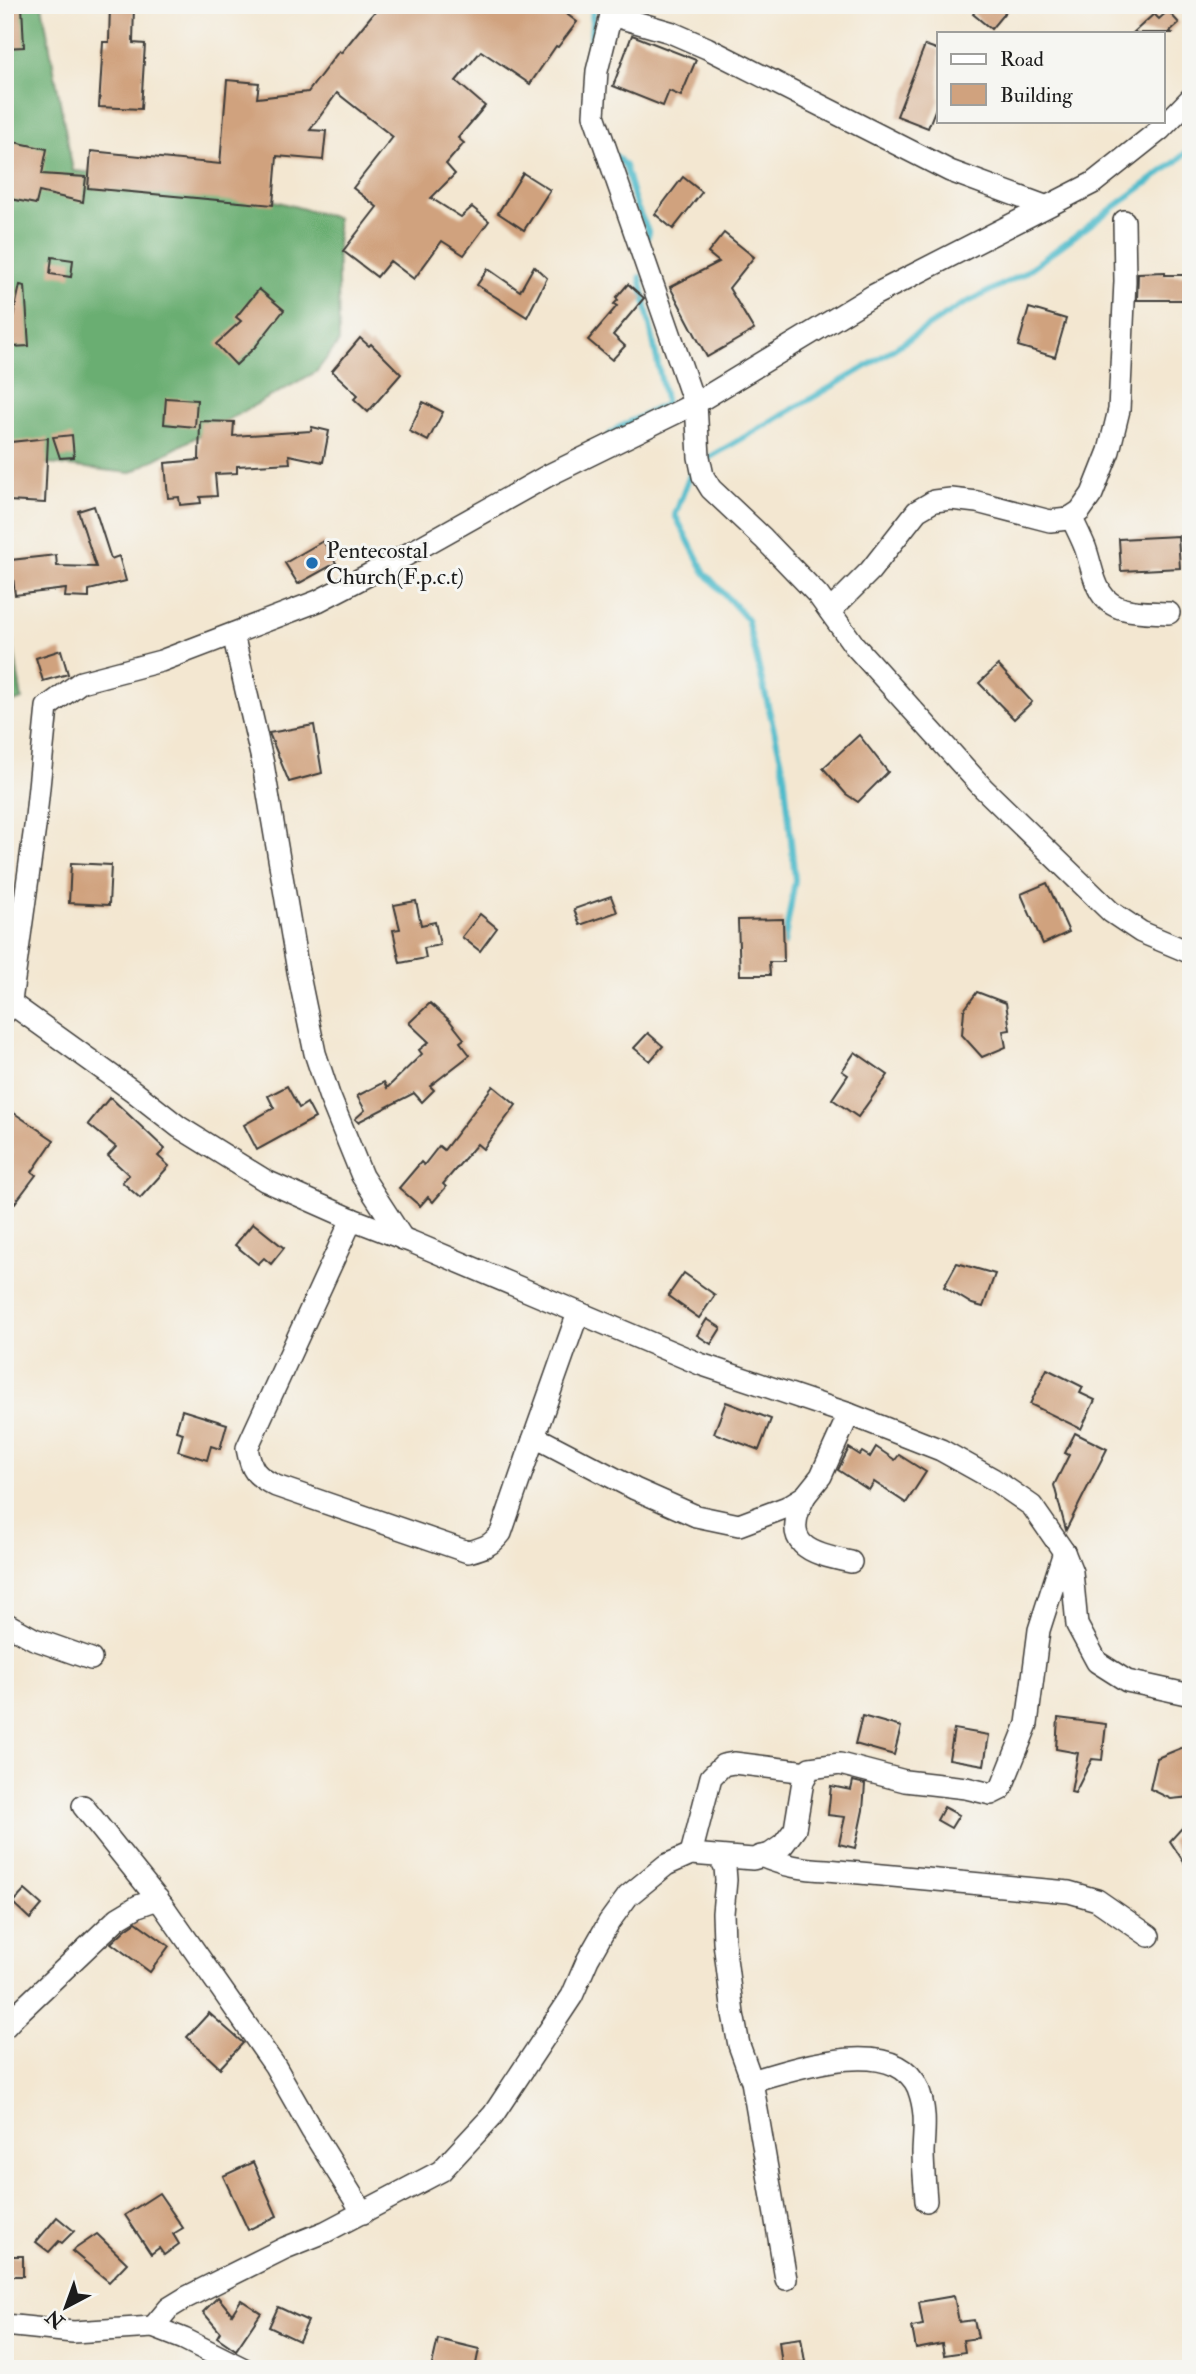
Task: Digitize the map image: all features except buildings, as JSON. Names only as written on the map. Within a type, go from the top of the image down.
[{"type":"street","points":[[1045,206],[950,171],[707,48],[609,10],[597,71],[594,115],[696,403],[699,457],[703,476],[711,489],[773,547],[818,595],[854,645],[984,788],[1111,912],[1141,933],[1191,953]]},
{"type":"street","points":[[1191,97],[1161,128],[1093,183],[874,295],[696,403],[549,475],[318,601],[161,661],[81,682],[47,707],[35,827],[7,1005],[179,1127],[266,1181],[700,1364],[849,1414],[941,1450],[993,1479],[1032,1506],[1064,1552],[1072,1572],[1077,1625],[1097,1662],[1127,1681],[1191,1695]]},
{"type":"street","points":[[830,611],[870,571],[917,511],[934,501],[951,499],[977,502],[1050,521],[1068,519],[1080,511],[1092,494],[1109,451],[1119,410],[1125,281],[1124,221]]},
{"type":"street","points":[[1071,517],[1085,546],[1097,588],[1106,598],[1125,609],[1169,614]]},
{"type":"street","points":[[233,634],[263,764],[298,971],[315,1053],[329,1096],[362,1175],[403,1239]]},
{"type":"street","points":[[352,1219],[247,1448],[250,1466],[261,1479],[467,1552],[493,1543],[501,1533],[578,1313]]},
{"type":"street","points":[[849,1414],[821,1476],[797,1511],[794,1526],[801,1542],[819,1554],[851,1562]]},
{"type":"street","points":[[533,1440],[545,1442],[635,1489],[696,1516],[739,1525],[787,1507],[805,1496]]},
{"type":"street","points":[[153,2327],[169,2308],[187,2297],[363,2213],[441,2171],[493,2115],[572,1996],[588,1959],[609,1922],[628,1896],[666,1865],[691,1854],[753,1858],[782,1845],[795,1829],[803,1781],[810,1768],[840,1764],[905,1781],[966,1788],[991,1794],[1001,1789],[1027,1724],[1039,1630],[1064,1552]]},
{"type":"street","points":[[5,1623],[34,1639],[91,1659]]},
{"type":"street","points":[[691,1854],[711,1777],[723,1765],[734,1763],[807,1772]]},
{"type":"street","points":[[83,1806],[158,1899],[275,2066],[363,2213]]},
{"type":"street","points":[[761,1856],[801,1869],[1069,1892],[1097,1900],[1149,1936]]},
{"type":"street","points":[[720,1857],[725,1867],[724,1942],[733,2014],[739,2045],[752,2081],[786,2279]]},
{"type":"street","points":[[5,2028],[118,1918],[138,1906],[158,1899]]},
{"type":"street","points":[[752,2081],[815,2064],[860,2058],[888,2062],[905,2072],[917,2087],[926,2123],[923,2152],[926,2201]]},
{"type":"street","points":[[5,2325],[73,2332],[153,2327],[244,2369]]},
{"type":"green space","points":[[5,5],[42,5],[73,171],[206,182],[337,218],[339,342],[316,372],[130,473],[32,462],[5,487]]},
{"type":"green space","points":[[5,595],[22,699],[5,705]]},
{"type":"waterway","points":[[589,66],[591,5]]},
{"type":"waterway","points":[[705,460],[869,365],[958,307],[1023,274],[1191,148]]},
{"type":"waterway","points":[[616,156],[625,166],[636,205],[649,233],[645,243]]},
{"type":"waterway","points":[[608,436],[618,428],[666,404],[640,277]]},
{"type":"waterway","points":[[695,465],[675,515],[705,573],[747,619],[784,771],[795,880],[784,944]]},
{"type":"place","name":"Pentecostal Church(F.p.c.t)","points":[[312,563]]}]
